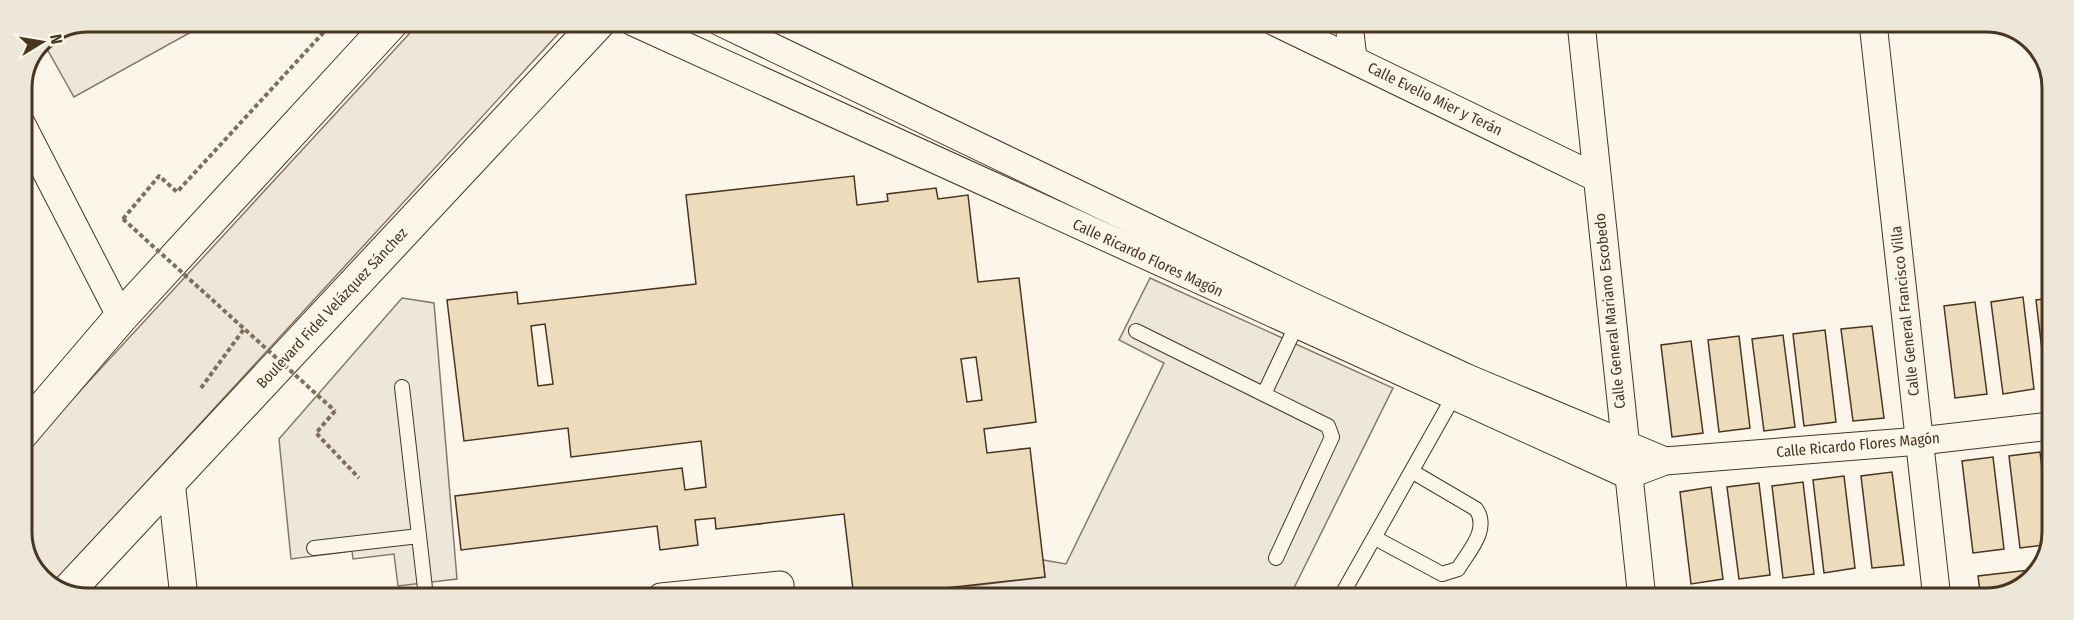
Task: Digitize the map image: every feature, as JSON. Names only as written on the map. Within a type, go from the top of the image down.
[{"type":"main road","points":[[32,421],[121,317],[383,32]]},
{"type":"main road","name":"Boulevard Fidel Velázquez Sánchez","points":[[72,587],[590,32]]},
{"type":"street","name":"Calle Ricardo Flores Magón","points":[[655,32],[953,168],[1302,315],[1459,387],[1628,475],[1665,461],[1920,441],[2042,427]]},
{"type":"street","name":"Calle Ricardo Flores Magón","points":[[741,32],[968,140],[1302,315]]},
{"type":"street","name":"Calle Evelio Mier y Terán","points":[[1296,32],[1595,177]]},
{"type":"street","points":[[1350,32],[1353,59]]},
{"type":"street","name":"Calle General Mariano Escobedo","points":[[1582,32],[1595,177],[1641,588]]},
{"type":"street","name":"Calle General Francisco Villa","points":[[1874,32],[1936,588]]},
{"type":"street","points":[[953,168],[968,140]]},
{"type":"street","points":[[32,144],[121,317]]},
{"type":"street","name":"Calle Ricardo Flores Magón","points":[[1459,387],[1665,461]]},
{"type":"street","points":[[171,481],[183,588]]},
{"type":"lane","points":[[1264,394],[1302,315]]},
{"type":"lane","points":[[1136,331],[1328,426],[1332,437],[1276,558]]},
{"type":"lane","points":[[402,387],[425,588]]},
{"type":"lane","points":[[1346,588],[1459,387]]},
{"type":"lane","points":[[1374,538],[1442,574],[1458,569],[1482,527],[1481,517],[1476,509],[1413,472]]},
{"type":"lane","points":[[314,548],[419,536]]},
{"type":"path","points":[[324,32],[177,192],[159,176],[123,219],[335,411],[316,433],[359,478]]},
{"type":"path","points":[[201,388],[244,329]]},
{"type":"shaded area","points":[[87,32],[191,32],[74,97],[47,49],[56,41],[76,33]]},
{"type":"shaded area","points":[[411,32],[560,32],[57,580],[43,567],[33,544],[32,443]]},
{"type":"shaded area","points":[[1150,278],[1393,388],[1294,588],[955,588],[1045,577],[1043,560],[1066,564],[1164,363],[1119,340]]},
{"type":"shaded area","points":[[402,298],[434,303],[457,579],[398,586],[394,554],[353,559],[352,551],[291,559],[279,439]]},
{"type":"building","points":[[854,176],[857,205],[888,201],[887,194],[936,188],[938,199],[968,195],[978,282],[1019,278],[1036,422],[984,429],[987,453],[1030,448],[1045,577],[945,588],[853,588],[844,514],[716,529],[715,518],[695,520],[698,545],[660,550],[657,526],[461,550],[455,496],[682,468],[685,490],[706,487],[701,441],[571,457],[568,428],[464,441],[447,300],[517,292],[518,304],[696,284],[686,195]],"holes":[[[545,324],[553,384],[538,386],[531,326]],[[976,357],[982,400],[967,402],[961,359]]]},
{"type":"building","points":[[2023,297],[2034,389],[2003,394],[1991,302]]},
{"type":"building","points":[[2042,299],[2042,350],[2036,300]]},
{"type":"building","points":[[1975,302],[1987,394],[1955,398],[1944,306]]},
{"type":"building","points":[[1872,326],[1884,418],[1853,421],[1841,329]]},
{"type":"building","points":[[1825,330],[1836,422],[1804,426],[1793,334]]},
{"type":"building","points":[[1783,335],[1795,427],[1764,431],[1752,339]]},
{"type":"building","points":[[1739,336],[1750,428],[1719,432],[1708,340]]},
{"type":"building","points":[[1691,341],[1703,433],[1672,437],[1661,345]]},
{"type":"building","points":[[2040,452],[2041,545],[2020,548],[2009,456]]},
{"type":"building","points":[[1993,457],[2004,549],[1973,553],[1962,461]]},
{"type":"building","points":[[1892,472],[1904,565],[1872,568],[1861,476]]},
{"type":"building","points":[[1844,476],[1855,568],[1824,573],[1813,480]]},
{"type":"building","points":[[1803,482],[1814,574],[1783,578],[1772,486]]},
{"type":"building","points":[[1759,483],[1770,575],[1739,579],[1727,487]]},
{"type":"building","points":[[1711,487],[1723,579],[1691,584],[1680,492]]},
{"type":"building","points":[[2029,570],[2011,583],[1994,588],[1980,588],[1978,576]]}]
